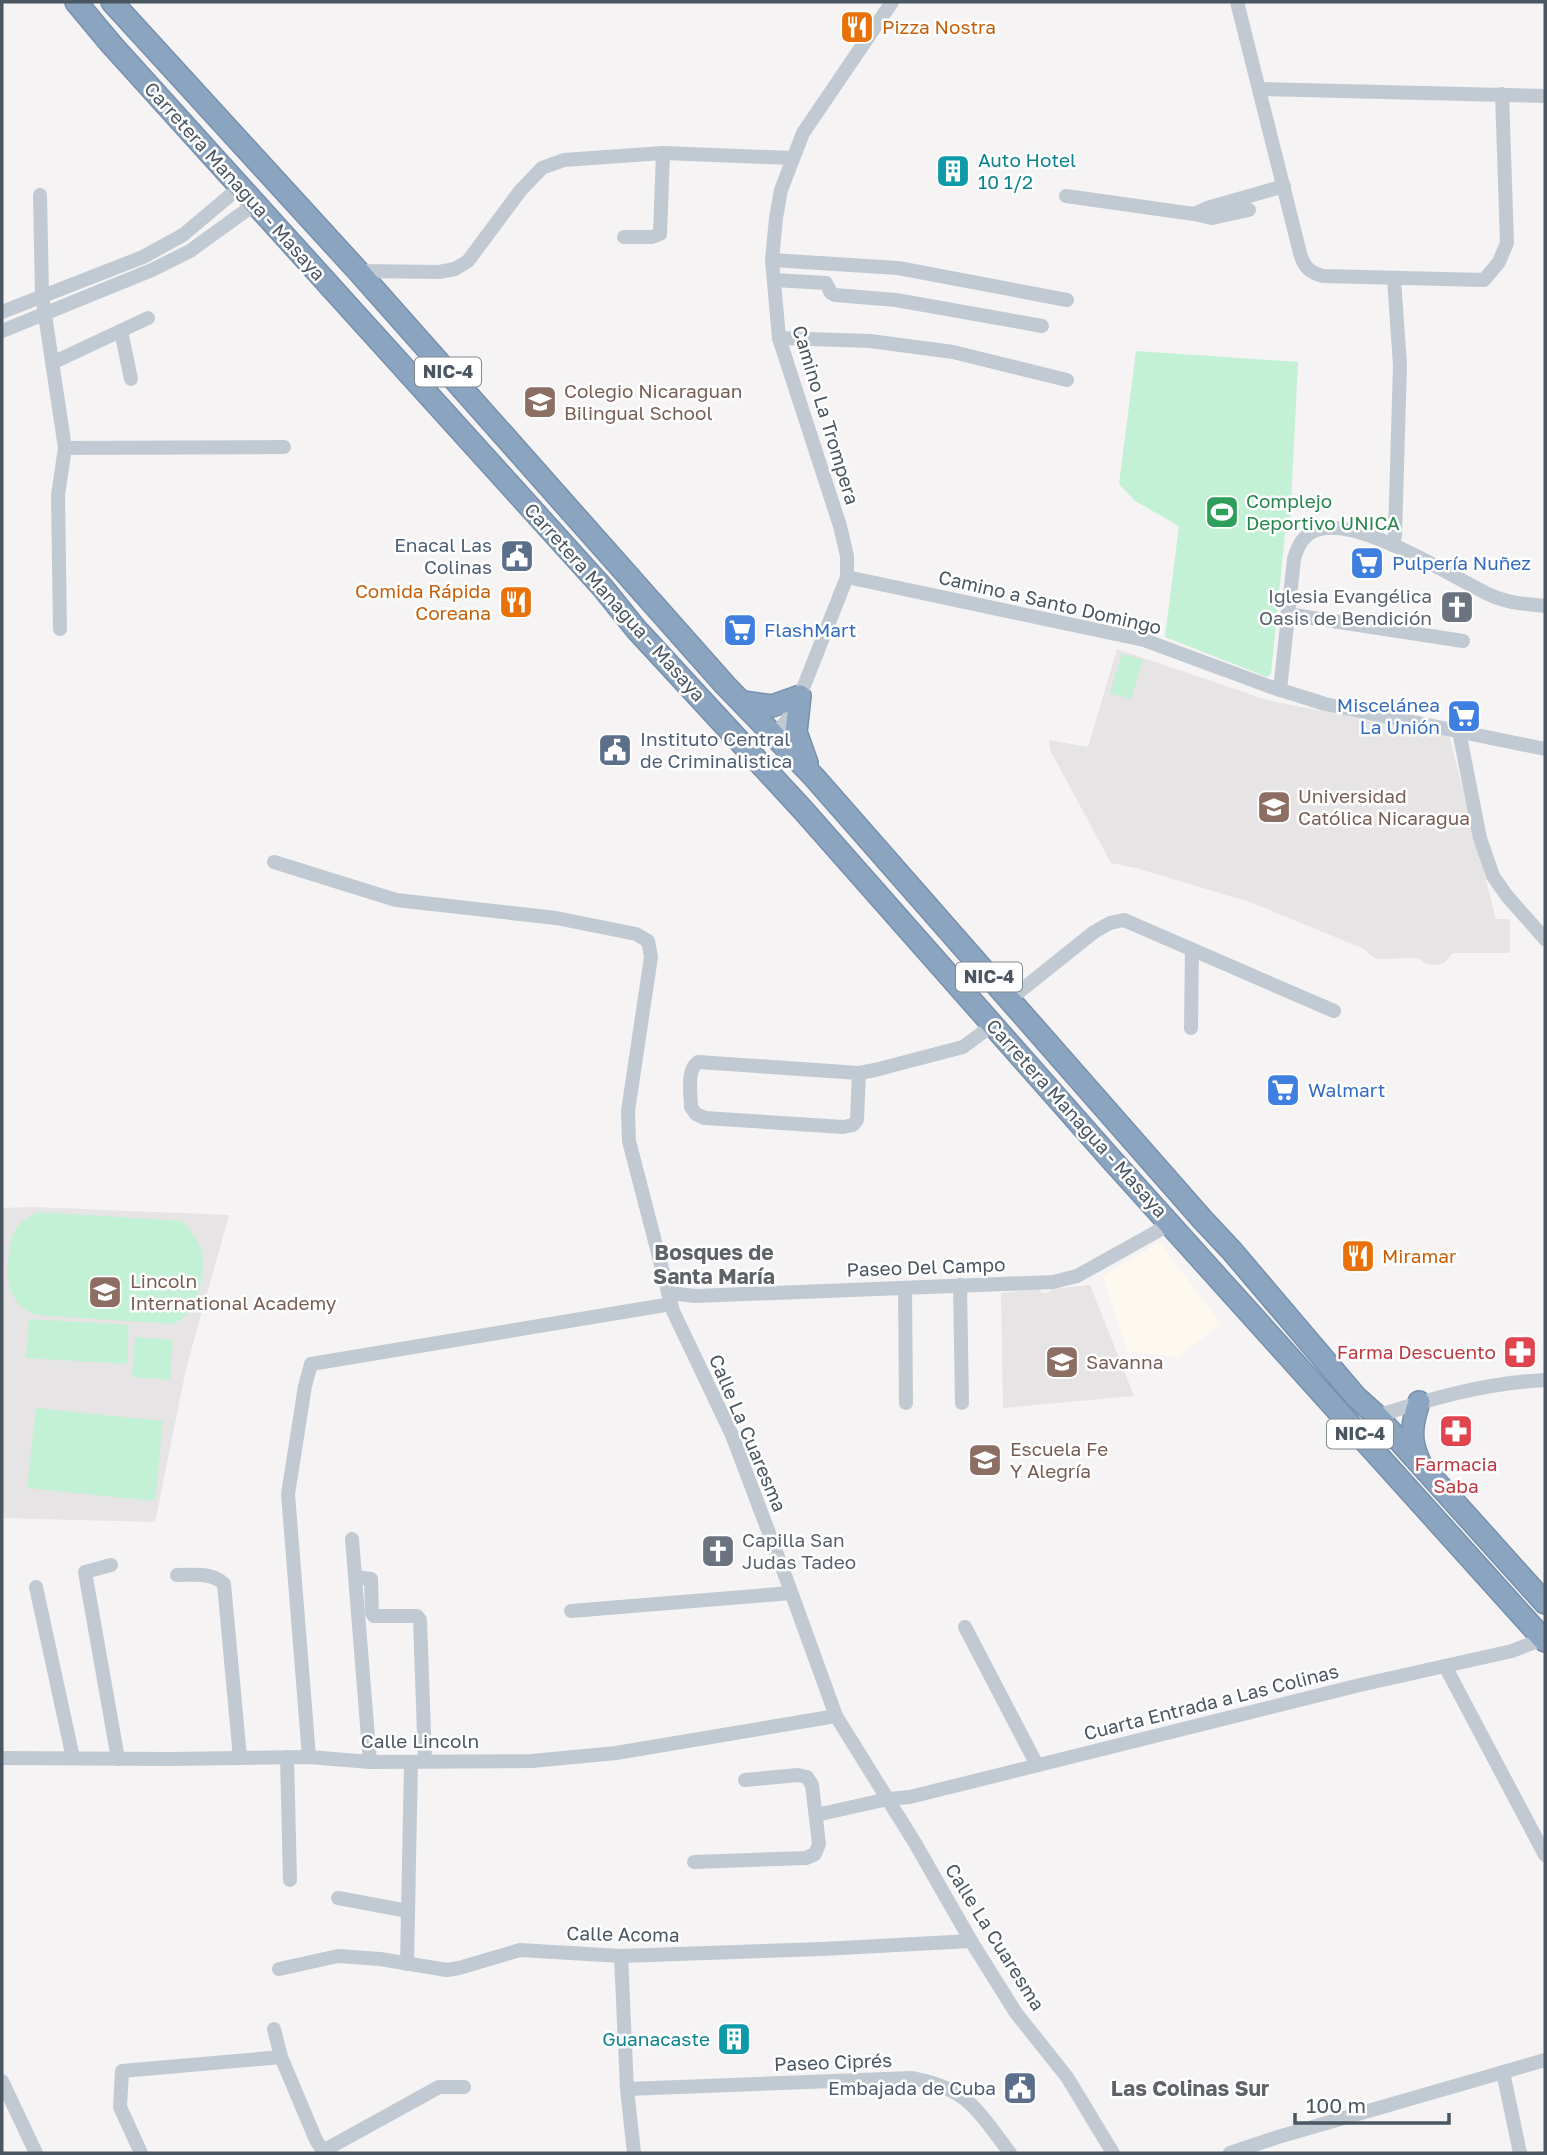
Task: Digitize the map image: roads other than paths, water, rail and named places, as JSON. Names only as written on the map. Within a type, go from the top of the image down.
[{"type":"highway","points":[[76,2],[105,11],[121,5]]},
{"type":"highway","name":"Carretera Managua - Masaya","points":[[76,2],[603,588],[636,629],[803,810],[1544,1640]]},
{"type":"highway","points":[[111,44],[113,26],[121,5]]},
{"type":"highway","name":"Carretera Managua - Masaya","points":[[121,5],[743,702],[814,777],[1232,1251],[1356,1397],[1377,1416],[1545,1603]]},
{"type":"highway","points":[[636,629],[649,633],[723,715],[745,728],[775,735],[784,772],[803,810]]},
{"type":"highway","points":[[743,702],[772,706],[800,696],[796,732],[814,777]]},
{"type":"highway","points":[[1186,1239],[1197,1240],[1202,1237],[1202,1219]]},
{"type":"highway","points":[[1209,1267],[1207,1254],[1210,1249],[1218,1246],[1232,1251]]},
{"type":"highway","points":[[1308,1377],[1318,1381],[1340,1405],[1360,1415],[1377,1416],[1376,1433],[1417,1497]]},
{"type":"highway","points":[[1419,1402],[1413,1420],[1412,1437],[1413,1449],[1423,1468]]},
{"type":"street","name":"Camino La Trompera","points":[[847,577],[847,555],[840,526],[779,338],[772,260],[781,190],[803,133],[892,2]]},
{"type":"street","points":[[1237,2],[1303,262],[1313,274],[1394,279],[1484,280],[1499,262],[1507,243],[1502,94]]},
{"type":"street","points":[[1259,89],[1545,96]]},
{"type":"street","points":[[624,237],[652,237],[660,234],[663,153]]},
{"type":"street","points":[[358,271],[439,272],[455,269],[468,261],[520,191],[542,168],[564,160],[663,153],[792,158]]},
{"type":"street","points":[[1194,215],[1207,208],[1283,186]]},
{"type":"street","points":[[2,312],[143,257],[173,241],[201,221],[240,187]]},
{"type":"street","points":[[40,195],[41,295],[65,448],[58,495],[60,629]]},
{"type":"street","points":[[1066,196],[1212,218],[1249,210]]},
{"type":"street","points":[[2,331],[152,270],[180,255],[255,204]]},
{"type":"street","points":[[772,260],[898,268],[1067,300]]},
{"type":"street","points":[[1392,545],[1395,535],[1400,365],[1394,279]]},
{"type":"street","points":[[774,280],[826,283],[835,295],[896,300],[1042,326]]},
{"type":"street","points":[[52,363],[148,318]]},
{"type":"street","points":[[121,331],[131,379]]},
{"type":"street","points":[[779,338],[870,341],[953,352],[1067,380]]},
{"type":"street","points":[[65,448],[284,447]]},
{"type":"street","points":[[1280,690],[1294,559],[1304,537],[1318,529],[1333,528],[1359,533],[1425,560],[1490,595],[1545,607]]},
{"type":"street","points":[[775,735],[800,696],[847,577]]},
{"type":"street","name":"Camino a Santo Domingo","points":[[847,577],[1144,640],[1325,704],[1545,749]]},
{"type":"street","points":[[1287,614],[1463,641]]},
{"type":"street","points":[[1459,730],[1480,838],[1493,876],[1545,939]]},
{"type":"street","name":"Calle La Cuaresma","points":[[274,862],[396,900],[556,918],[636,934],[648,941],[651,957],[628,1111],[629,1141],[670,1298],[732,1435],[835,1716],[1016,2013],[1067,2077],[1113,2153]]},
{"type":"street","points":[[1009,1000],[1094,932],[1110,923],[1124,920],[1334,1011]]},
{"type":"street","points":[[1191,1028],[1192,950]]},
{"type":"street","points":[[859,1073],[857,1120],[853,1125],[843,1127],[705,1118],[696,1114],[691,1107],[691,1071],[698,1062],[859,1073],[963,1047],[993,1024]]},
{"type":"street","name":"Paseo Del Campo","points":[[309,1757],[288,1494],[304,1386],[311,1364],[670,1298],[1053,1282],[1077,1276],[1156,1233],[1170,1222]]},
{"type":"street","points":[[960,1285],[962,1403]]},
{"type":"street","points":[[905,1287],[906,1403]]},
{"type":"street","points":[[1377,1416],[1472,1389],[1545,1380]]},
{"type":"street","points":[[352,1539],[370,1762]]},
{"type":"street","points":[[111,1566],[85,1572],[118,1759]]},
{"type":"street","points":[[177,1575],[210,1575],[224,1584],[240,1758]]},
{"type":"street","points":[[356,1577],[371,1579],[374,1616],[417,1616],[420,1620],[418,1762],[407,1964]]},
{"type":"street","points":[[36,1587],[74,1758]]},
{"type":"street","points":[[571,1611],[791,1593]]},
{"type":"street","points":[[965,1627],[1037,1765]]},
{"type":"street","name":"Cuarta Entrada a Las Colinas","points":[[816,1815],[888,1799],[910,1797],[1360,1685],[1512,1651],[1544,1640]]},
{"type":"street","points":[[1445,1666],[1545,1855]]},
{"type":"street","name":"Calle Lincoln","points":[[2,1758],[309,1757],[370,1762],[532,1761],[616,1753],[835,1716]]},
{"type":"street","points":[[287,1757],[290,1880]]},
{"type":"street","points":[[694,1862],[806,1858],[816,1854],[820,1844],[812,1785],[807,1777],[798,1775],[745,1780]]},
{"type":"street","points":[[338,1898],[408,1911]]},
{"type":"street","name":"Calle Acoma","points":[[279,1969],[338,1956],[380,1959],[447,1970],[520,1950],[621,1956],[971,1941]]},
{"type":"street","points":[[621,1956],[634,2153]]},
{"type":"street","points":[[274,2029],[281,2057],[316,2140],[324,2152],[439,2087],[464,2087]]},
{"type":"street","points":[[141,2153],[120,2107],[122,2071],[281,2057]]},
{"type":"street","points":[[1230,2153],[1545,2060]]},
{"type":"street","points":[[1503,2072],[1520,2153]]},
{"type":"street","name":"Paseo Ciprés","points":[[628,2089],[911,2078],[934,2082],[959,2093],[977,2110],[1010,2153]]},
{"type":"street","points":[[2,2081],[7,2106],[36,2153]]},
{"type":"place","name":"Pizza Nostra","points":[[857,27]]},
{"type":"place","name":"Auto Hotel 10 1/2","points":[[953,171]]},
{"type":"place","name":"Colegio Nicaraguan Bilingual School","points":[[540,402]]},
{"type":"place","name":"Complejo Deportivo UNICA","points":[[1222,512]]},
{"type":"place","name":"Enacal Las Colinas","points":[[517,556]]},
{"type":"place","name":"Pulpería Nuñez","points":[[1367,563]]},
{"type":"place","name":"Comida Rápida Coreana","points":[[516,602]]},
{"type":"place","name":"Iglesia Evangélica Oasis de Bendición","points":[[1457,607]]},
{"type":"place","name":"FlashMart","points":[[740,630]]},
{"type":"place","name":"Miscelánea La Unión","points":[[1464,716]]},
{"type":"place","name":"Instituto Central de Criminalistica","points":[[615,750]]},
{"type":"place","name":"Universidad Católica Nicaragua","points":[[1274,807]]},
{"type":"place","name":"Walmart","points":[[1283,1090]]},
{"type":"place","name":"Miramar","points":[[1358,1256]]},
{"type":"place","name":"Lincoln International Academy","points":[[105,1292]]},
{"type":"place","name":"Farma Descuento","points":[[1520,1352]]},
{"type":"place","name":"Savanna","points":[[1062,1362]]},
{"type":"place","name":"Farmacia Saba","points":[[1456,1431]]},
{"type":"place","name":"Escuela Fe Y Alegría","points":[[985,1460]]},
{"type":"place","name":"Capilla San Judas Tadeo","points":[[718,1551]]},
{"type":"place","name":"Guanacaste","points":[[734,2039]]},
{"type":"place","name":"Embajada de Cuba","points":[[1020,2088]]},
{"type":"district","name":"Bosques de Santa María","points":[[714,1265]]},
{"type":"district","name":"Las Colinas Sur","points":[[1190,2089]]}]
